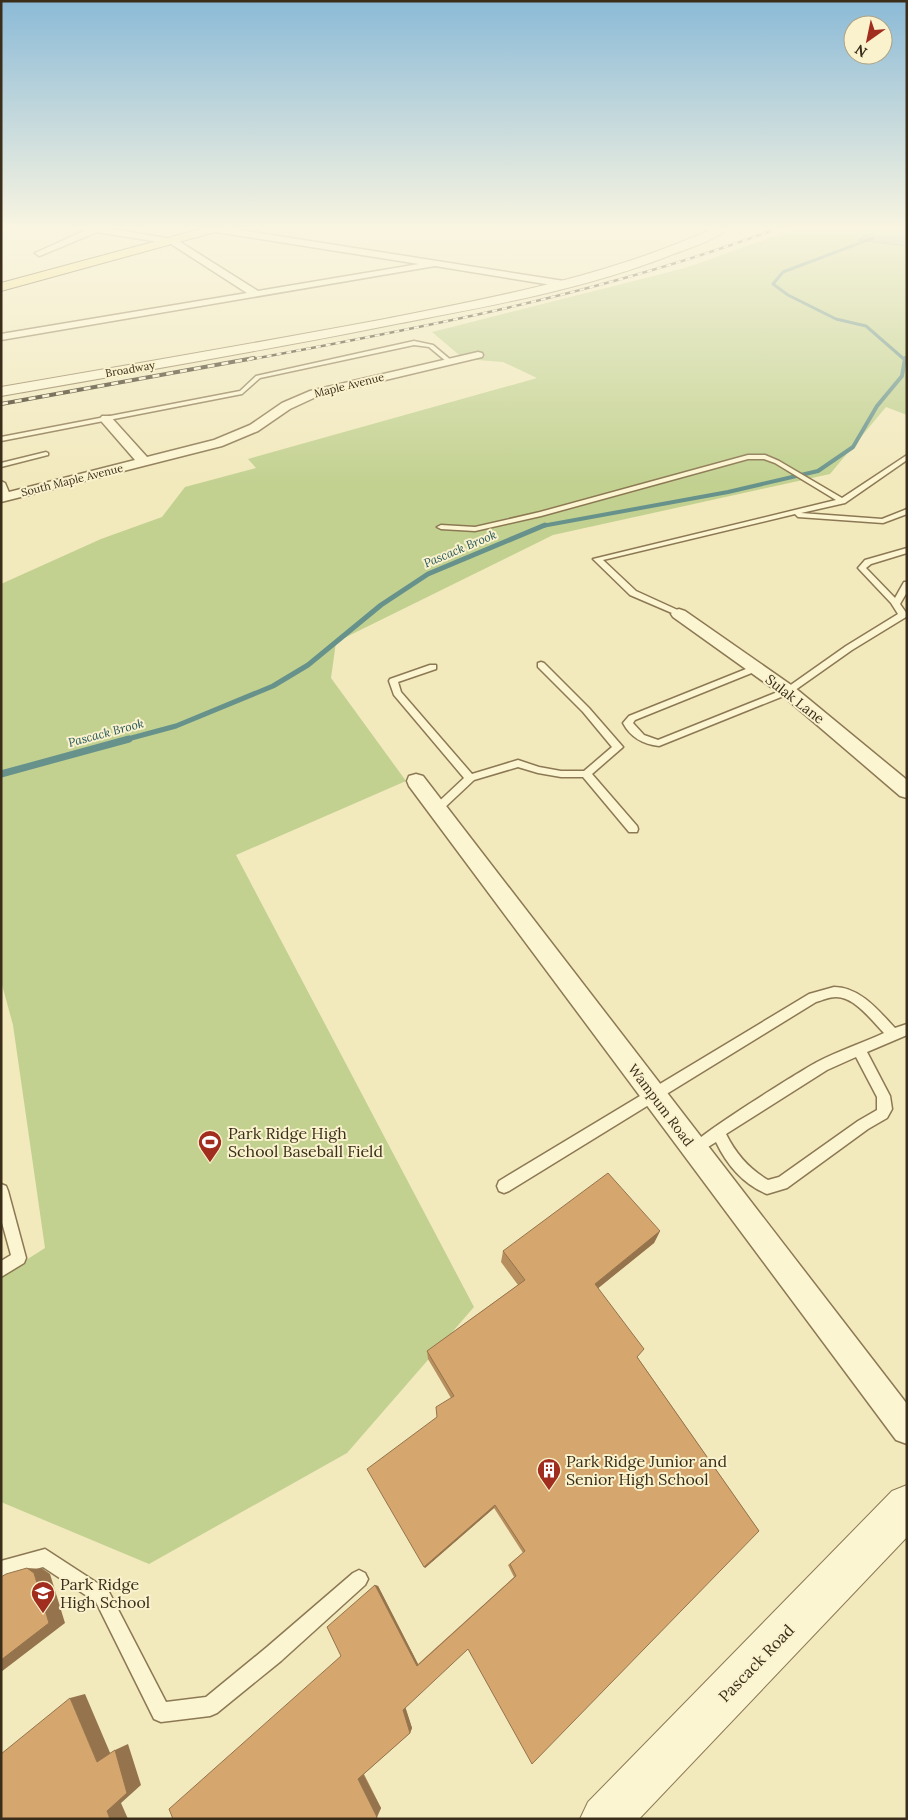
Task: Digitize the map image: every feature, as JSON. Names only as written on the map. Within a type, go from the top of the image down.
[{"type":"street","points":[[1,337],[138,314]]},
{"type":"street","name":"Broadway","points":[[1,392],[322,335],[422,314]]},
{"type":"street","name":"Maple Avenue","points":[[144,462],[237,436],[268,420],[286,406],[314,393],[478,355]]},
{"type":"street","points":[[106,419],[144,462]]},
{"type":"street","name":"South Maple Avenue","points":[[4,497],[144,462]]},
{"type":"street","name":"Sulak Lane","points":[[678,614],[788,692],[907,791]]},
{"type":"street","name":"Wampum Road","points":[[416,781],[907,1429]]},
{"type":"street","name":"Pascack Road","points":[[606,1819],[904,1516]]},
{"type":"lane","points":[[1,440],[242,392],[258,376],[414,343],[431,346],[450,361]]},
{"type":"lane","points":[[1,465],[46,454]]},
{"type":"lane","points":[[441,527],[475,529],[542,514],[748,457],[765,457],[820,486],[842,501]]},
{"type":"lane","points":[[678,614],[633,593],[597,559],[842,501],[907,457]]},
{"type":"lane","points":[[1,483],[4,497]]},
{"type":"lane","points":[[784,514],[883,521],[907,511]]},
{"type":"lane","points":[[756,668],[632,718],[628,722],[630,728],[649,742],[659,743],[788,692],[849,648],[905,616],[897,602],[867,575],[862,568],[868,562],[907,550]]},
{"type":"lane","points":[[897,602],[907,584]]},
{"type":"lane","points":[[437,808],[470,778],[518,763],[538,770],[561,774],[586,774],[618,747],[586,710],[541,665]]},
{"type":"lane","points":[[433,667],[393,681],[397,693],[470,778]]},
{"type":"lane","points":[[586,774],[633,829]]},
{"type":"lane","points":[[504,1186],[814,998],[838,992],[869,1009],[893,1035]]},
{"type":"lane","points":[[695,1149],[718,1132],[822,1066],[907,1029]]},
{"type":"lane","points":[[718,1132],[736,1163],[748,1177],[766,1187],[782,1183],[863,1125],[882,1114],[885,1109],[884,1096],[859,1050]]},
{"type":"lane","points":[[1,1191],[19,1258],[1,1270]]},
{"type":"lane","points":[[1,1570],[45,1558],[102,1596],[161,1712],[210,1706],[274,1654],[359,1579]]},
{"type":"green space","points":[[503,314],[907,314],[907,415],[886,407],[830,474],[553,535],[336,642],[331,678],[406,781],[236,855],[474,1307],[347,1453],[149,1564],[1,1502],[1,1276],[45,1248],[13,1025],[1,981],[1,584],[101,539],[162,517],[185,487],[256,468],[248,459],[537,378],[503,362],[464,359],[432,332]]},
{"type":"building","name":"Park Ridge Junior and Senior High School","points":[[608,1173],[660,1231],[595,1284],[644,1349],[637,1357],[759,1531],[532,1764],[468,1649],[403,1710],[410,1733],[358,1779],[377,1817],[375,1819],[173,1819],[169,1809],[341,1656],[327,1627],[375,1585],[417,1666],[516,1576],[510,1564],[525,1551],[495,1505],[424,1567],[367,1469],[437,1417],[436,1407],[454,1396],[427,1351],[525,1280],[503,1251]]},
{"type":"building","points":[[27,1568],[34,1573],[49,1623],[1,1660],[1,1577]]},
{"type":"building","points":[[70,1698],[97,1762],[115,1750],[127,1793],[107,1811],[110,1819],[1,1819],[1,1754]]},
{"type":"waterway","name":"Pascack Brook","points":[[826,314],[836,319],[866,326],[905,360]]},
{"type":"waterway","name":"Pascack Brook","points":[[543,526],[728,492],[818,471],[853,447],[877,406],[902,376],[905,360]]},
{"type":"waterway","name":"Pascack Brook","points":[[124,740],[176,726],[273,686],[308,665],[381,605],[428,574],[543,526]]},
{"type":"waterway","name":"Pascack Brook","points":[[1,774],[129,739]]},
{"type":"railway","points":[[247,360],[381,335],[479,314]]},
{"type":"railway","points":[[1,404],[254,358]]},
{"type":"place","name":"Park Ridge High School Baseball Field","points":[[210,1163]]},
{"type":"place","name":"Park Ridge Junior and Senior High School","points":[[549,1491]]},
{"type":"place","name":"Park Ridge High School","points":[[43,1614]]}]
